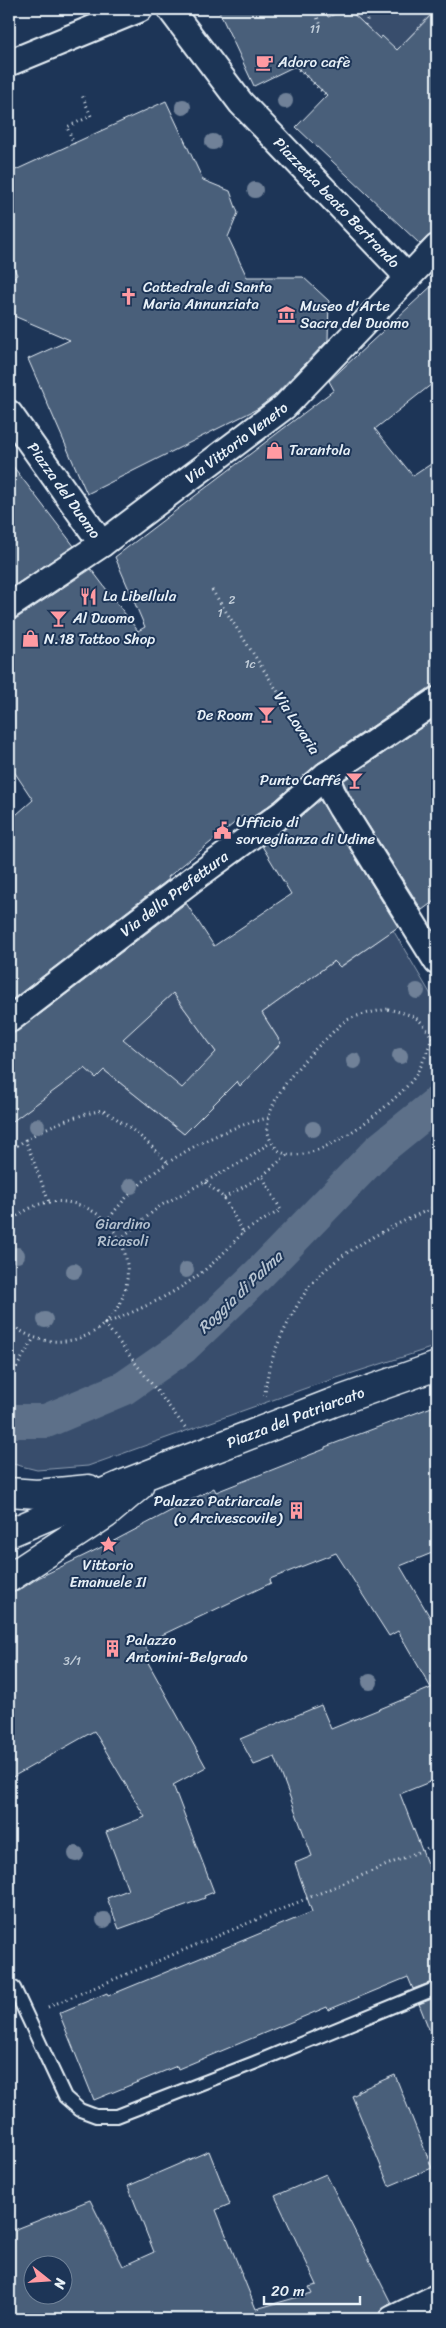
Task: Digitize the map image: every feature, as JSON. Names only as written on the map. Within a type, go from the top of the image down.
[{"type":"street","points":[[9,62],[140,9]]},
{"type":"street","name":"Piazzetta beato Bertrando","points":[[170,9],[241,103],[408,277]]},
{"type":"street","name":"Via Vittorio Veneto","points":[[9,606],[102,544],[284,408],[437,248]]},
{"type":"street","name":"Piazza del Duomo","points":[[9,413],[102,544]]},
{"type":"street","name":"Via della Prefettura","points":[[9,1020],[284,812],[326,775],[437,700]]},
{"type":"street","points":[[326,775],[332,792],[341,808],[437,962]]},
{"type":"street","name":"Piazza del Patriarcato","points":[[9,1533],[121,1485],[332,1403],[437,1366]]},
{"type":"street","name":"Piazza del Patriarcato","points":[[10,1577],[106,1514],[156,1472]]},
{"type":"street","points":[[9,1492],[59,1492],[121,1485]]},
{"type":"street","points":[[9,1509],[36,1520],[59,1522],[80,1522],[106,1514]]},
{"type":"street","points":[[9,1544],[12,1560],[10,1577]]},
{"type":"street","points":[[392,2319],[437,2297]]},
{"type":"lane","points":[[14,1988],[64,2098],[80,2110],[96,2116],[117,2116],[263,2060],[437,1988]]},
{"type":"path","points":[[313,9],[321,25]]},
{"type":"path","points":[[365,25],[371,9]]},
{"type":"path","points":[[295,66],[326,95]]},
{"type":"path","points":[[74,144],[67,127],[91,116],[82,94]]},
{"type":"path","name":"Via Lovaria","points":[[212,590],[322,760],[326,775]]},
{"type":"path","points":[[224,1198],[262,1176],[287,1155],[313,1151],[339,1140],[365,1123],[392,1101],[412,1079],[425,1058],[432,1038],[424,1023],[409,1014],[388,1010],[367,1013],[346,1021],[313,1050],[285,1084],[268,1118],[268,1132],[271,1142],[278,1150],[287,1155]]},
{"type":"path","points":[[432,1038],[437,1036]]},
{"type":"path","points":[[9,1152],[25,1139],[65,1119],[102,1110],[139,1134],[167,1162]]},
{"type":"path","points":[[107,1222],[116,1208],[140,1184],[167,1162],[244,1123],[268,1118]]},
{"type":"path","points":[[25,1139],[49,1202]]},
{"type":"path","points":[[120,1239],[160,1206],[247,1159],[271,1142]]},
{"type":"path","points":[[9,1321],[14,1327],[34,1338],[53,1342],[72,1341],[168,1296],[188,1284],[212,1265],[242,1232],[282,1210],[262,1176]]},
{"type":"path","points":[[204,1181],[224,1198],[242,1232]]},
{"type":"path","points":[[9,1222],[26,1209],[49,1202],[70,1202],[90,1209],[107,1222],[120,1239],[127,1261],[127,1284],[119,1306],[106,1324]]},
{"type":"path","points":[[265,1403],[269,1371],[279,1340],[299,1302],[314,1281],[353,1249],[437,1206]]},
{"type":"path","points":[[106,1324],[187,1429]]},
{"type":"path","points":[[9,1386],[16,1368],[34,1338]]},
{"type":"path","points":[[44,2009],[437,1844]]},
{"type":"green space","points":[[348,9],[436,9],[397,50],[380,39]]},
{"type":"green space","name":"Giardino Ricasoli","points":[[393,930],[437,1005],[437,1090],[374,1143],[260,1264],[217,1304],[172,1341],[124,1374],[65,1404],[46,1411],[9,1414],[9,1123],[85,1068],[96,1077],[104,1070],[184,1134],[226,1092],[182,1088],[115,1045],[173,993],[240,1085],[281,1043],[262,1013],[334,961],[341,967]]},
{"type":"green space","points":[[437,1113],[437,1346],[309,1387],[88,1466],[37,1470],[9,1463],[9,1426],[46,1428],[131,1393],[150,1382],[190,1350],[386,1151]]},
{"type":"building","points":[[218,9],[324,9],[328,17],[348,9],[380,39],[382,36],[397,50],[437,9],[437,233],[427,237],[420,244],[296,127],[327,95],[295,66],[254,86]]},
{"type":"building","name":"Cattedrale di Santa Maria Annunziata","points":[[166,101],[203,180],[230,191],[238,213],[228,237],[247,277],[303,277],[329,301],[328,340],[274,396],[257,409],[87,494],[28,359],[70,340],[14,316],[9,304],[9,280],[17,275],[9,257],[9,173]]},
{"type":"building","points":[[437,281],[437,380],[375,429],[413,476],[437,460],[437,686],[429,688],[318,763],[275,801],[246,822],[243,816],[168,877],[169,879],[9,1002],[9,821],[33,800],[9,764],[9,620],[17,618],[91,569],[138,631],[145,627],[115,557],[334,390],[329,381]]},
{"type":"building","points":[[9,461],[74,546],[9,589]]},
{"type":"building","points":[[437,717],[437,899],[422,910],[353,801],[343,781]]},
{"type":"building","points":[[320,800],[398,927],[340,967],[334,961],[262,1013],[281,1043],[240,1086],[237,1081],[184,1134],[104,1070],[96,1078],[85,1068],[9,1124],[9,1034],[18,1031],[186,903],[214,946],[291,894],[262,846]],"holes":[[[173,993],[216,1052],[182,1088],[123,1039]]]},
{"type":"building","points":[[437,1405],[437,1551],[400,1566],[437,1629],[437,1779],[400,1794],[428,1866],[431,1865],[437,1881],[437,1980],[413,1989],[408,1977],[328,2010],[327,2007],[178,2069],[177,2066],[94,2100],[59,2013],[107,1993],[108,1996],[312,1912],[295,1863],[312,1856],[275,1757],[254,1765],[240,1739],[321,1705],[331,1729],[431,1688],[398,1631],[389,1636],[336,1553],[270,1579],[271,1583],[143,1644],[150,1654],[145,1657],[206,1767],[173,1785],[214,1892],[204,1896],[205,1898],[119,1929],[107,1898],[128,1890],[106,1832],[145,1817],[94,1731],[9,1779],[9,1593],[18,1591],[38,1578],[108,1544],[214,1488],[216,1492],[325,1449],[325,1447]]},
{"type":"building","points":[[437,1997],[437,2047],[436,2047],[419,2004]]},
{"type":"building","points":[[395,2075],[432,2168],[389,2186],[352,2096],[358,2093],[358,2091]]},
{"type":"building","points":[[209,2151],[230,2204],[216,2210],[256,2309],[312,2293],[309,2287],[317,2285],[275,2196],[326,2174],[391,2303],[380,2311],[378,2319],[9,2319],[9,2232],[90,2200],[123,2266],[154,2252],[128,2186]]},
{"type":"waterway","name":"Roggia di Palma","points":[[9,1421],[46,1421],[124,1388],[183,1347],[260,1273],[379,1150],[437,1103]]},
{"type":"place","name":"Adoro cafè","points":[[264,62]]},
{"type":"place","name":"Cattedrale di Santa Maria Annunziata","points":[[129,296]]},
{"type":"place","name":"Museo d'Arte Sacra del Duomo","points":[[286,315]]},
{"type":"place","name":"Tarantola","points":[[275,450]]},
{"type":"place","name":"La Libellula","points":[[89,596]]},
{"type":"place","name":"Al Duomo","points":[[59,618]]},
{"type":"place","name":"N.18 Tattoo Shop","points":[[30,639]]},
{"type":"place","name":"De Room","points":[[267,715]]},
{"type":"place","name":"Punto Caffé","points":[[355,780]]},
{"type":"place","name":"Ufficio di sorveglianza di Udine","points":[[222,831]]},
{"type":"place","name":"Palazzo Patriarcale (o Arcivescovile)","points":[[296,1510]]},
{"type":"place","name":"Vittorio Emanuele II","points":[[108,1544]]},
{"type":"place","name":"Palazzo Antonini-Belgrado","points":[[112,1649]]}]
